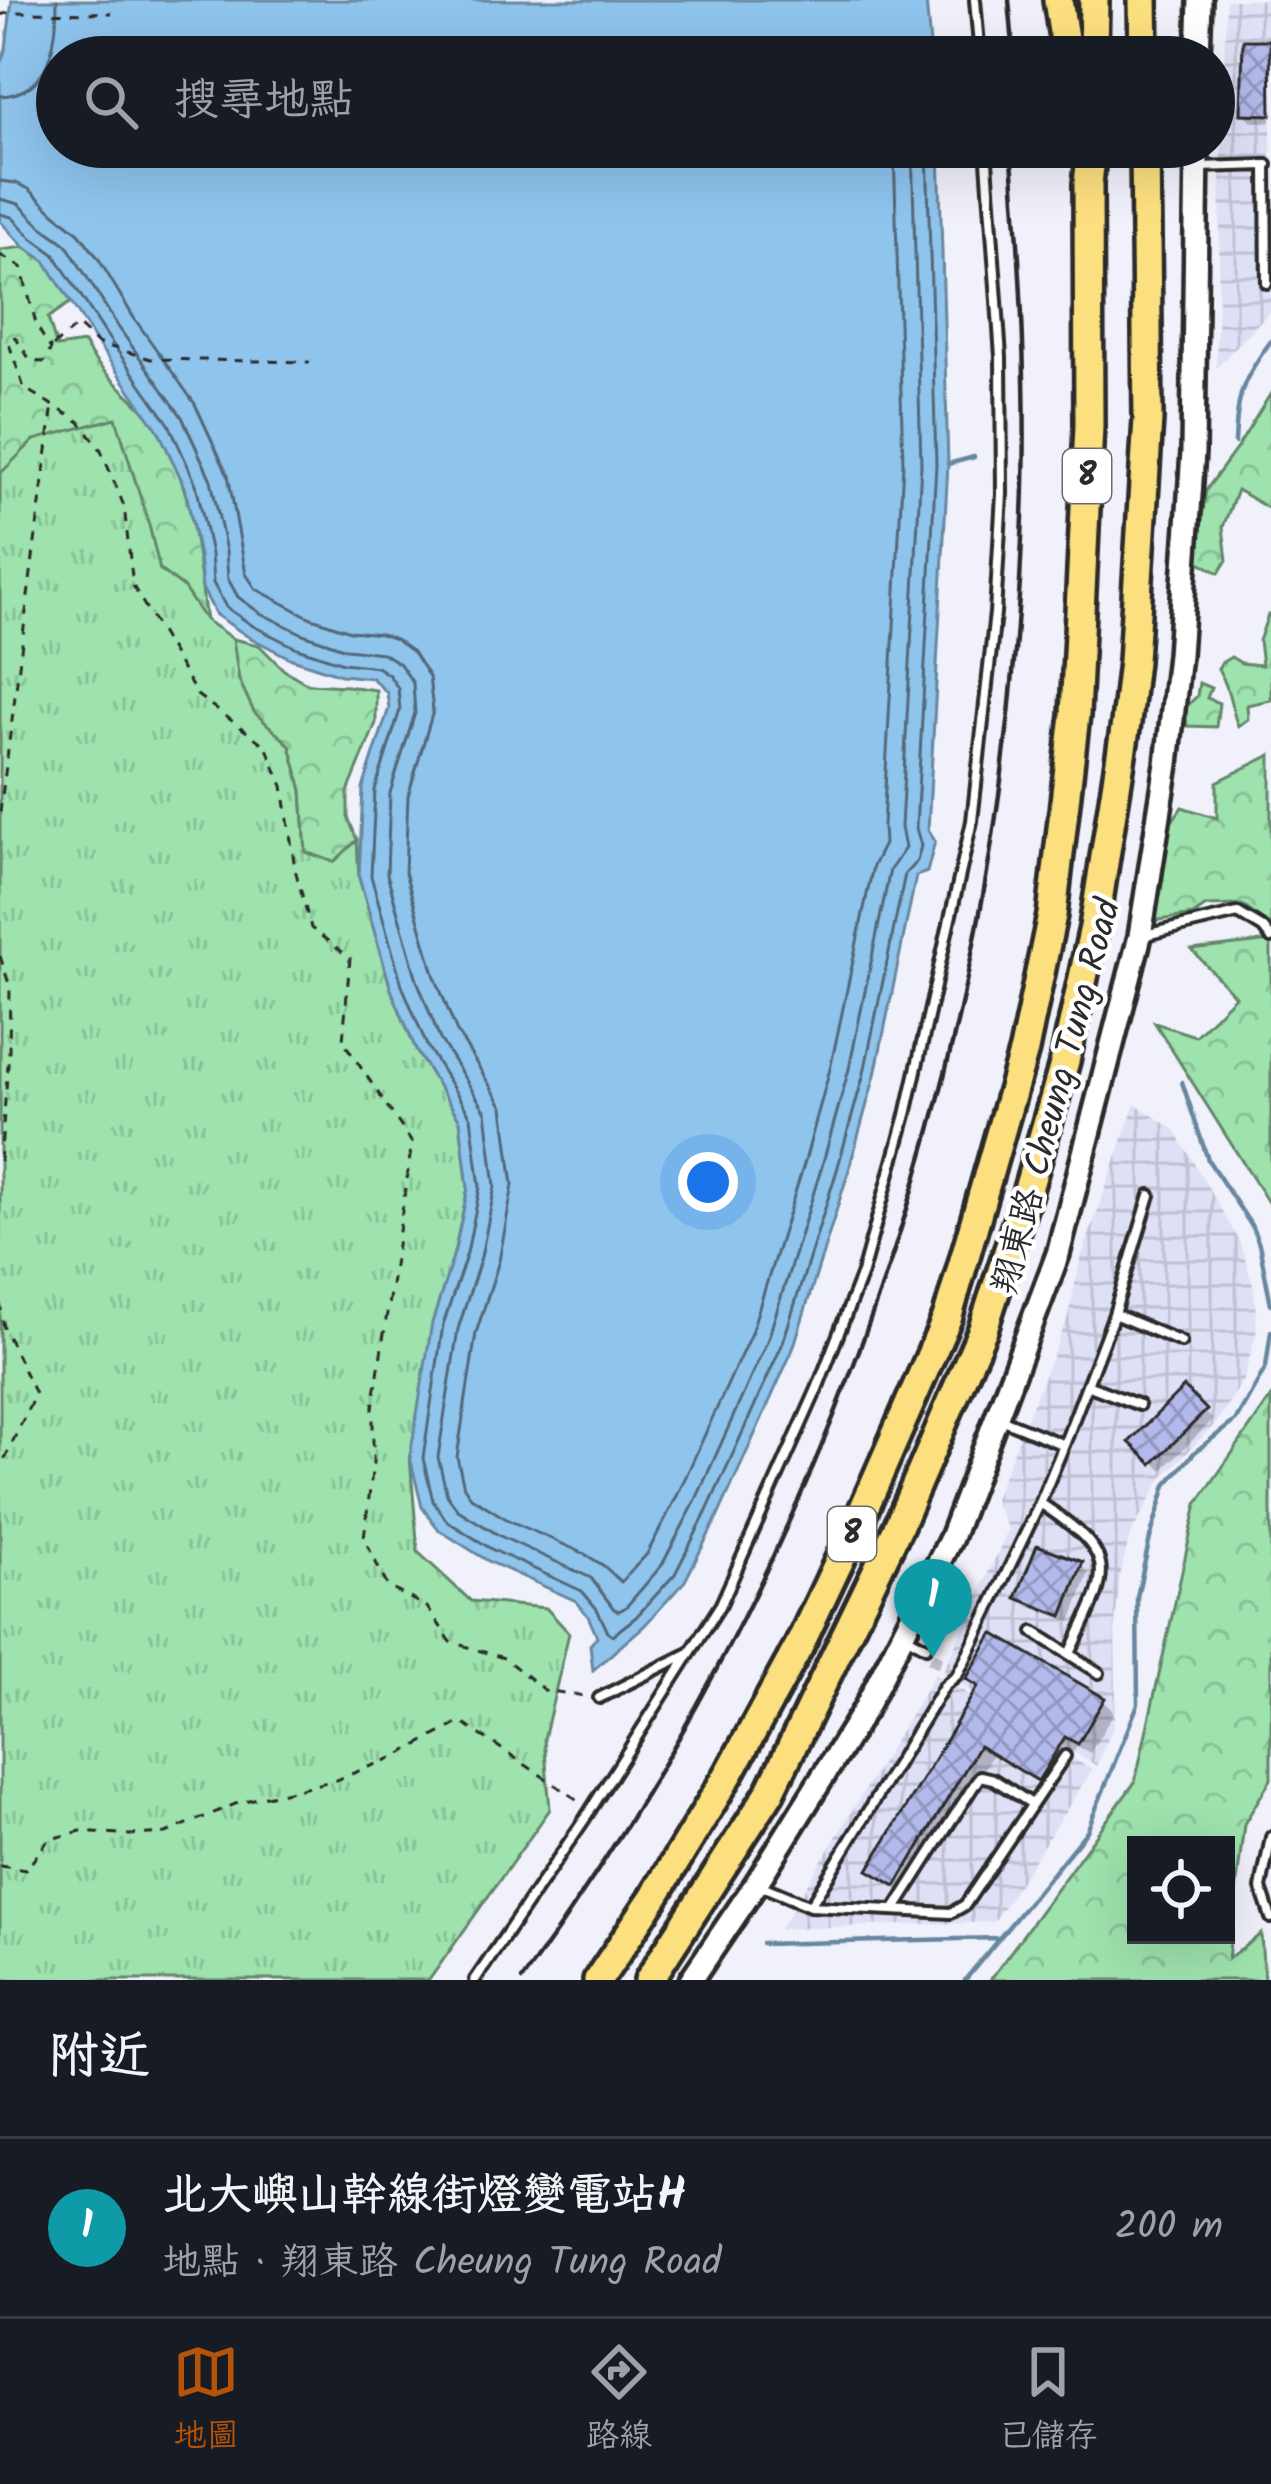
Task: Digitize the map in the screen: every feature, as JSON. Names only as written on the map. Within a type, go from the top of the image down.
[{"type":"highway","points":[[1058,0],[1064,36]]},
{"type":"highway","points":[[1093,36],[1094,0]]},
{"type":"highway","points":[[1143,0],[1144,36]]},
{"type":"highway","points":[[1085,168],[1088,184]]},
{"type":"highway","name":"8","points":[[598,1980],[730,1772],[799,1646],[861,1515],[948,1316],[1018,1072],[1052,915],[1075,715],[1089,426],[1090,168]]},
{"type":"highway","name":"8","points":[[649,1980],[770,1792],[898,1527],[982,1329],[1065,1061],[1091,940],[1132,661],[1148,419],[1145,168]]},
{"type":"main road","points":[[1199,36],[1200,0]]},
{"type":"main road","name":"翔東路 Cheung Tung Road","points":[[691,1980],[865,1709],[951,1538],[1058,1254],[1140,936],[1167,764],[1193,452],[1197,168]]},
{"type":"lane","points":[[975,0],[978,36]]},
{"type":"lane","points":[[1235,161],[1269,165],[1268,283]]},
{"type":"lane","points":[[476,1980],[721,1604],[818,1389],[862,1273],[906,1115],[972,821],[995,613],[1002,494],[1001,357],[988,168]]},
{"type":"lane","points":[[1140,936],[1238,913],[1271,938]]},
{"type":"lane","points":[[810,1906],[946,1683],[957,1675],[1040,1503],[1114,1314],[1150,1195]]},
{"type":"lane","points":[[1114,1314],[1181,1342]]},
{"type":"lane","points":[[1087,1385],[1139,1405]]},
{"type":"lane","points":[[996,1418],[1064,1444]]},
{"type":"lane","points":[[1040,1503],[1088,1538],[1101,1566],[1097,1595],[1070,1654]]},
{"type":"lane","points":[[1034,1632],[1099,1673]]},
{"type":"lane","points":[[902,1634],[926,1647]]},
{"type":"lane","points":[[599,1698],[690,1653]]},
{"type":"lane","points":[[756,1884],[810,1906],[951,1913],[965,1905],[1065,1756]]},
{"type":"lane","points":[[894,1911],[980,1776],[1032,1804]]},
{"type":"lane","points":[[1271,1837],[1261,1888],[1271,1918]]},
{"type":"path","points":[[0,15],[112,14]]},
{"type":"path","points":[[0,255],[21,267],[37,327],[51,349]]},
{"type":"path","points":[[310,362],[151,359],[97,343],[78,325],[51,349],[44,362],[31,361],[15,338],[8,341],[24,388],[80,422],[101,450],[124,506],[133,586],[196,695],[266,746],[284,786],[295,869],[311,928],[350,958],[344,1041],[412,1142],[373,1408],[374,1464],[364,1538],[388,1587],[427,1607],[452,1642],[504,1658],[544,1690],[599,1698]]},
{"type":"path","points":[[0,812],[53,404]]},
{"type":"path","points":[[0,956],[10,987],[0,1162]]},
{"type":"path","points":[[0,1302],[4,1328],[34,1394],[0,1469]]},
{"type":"path","points":[[0,1866],[26,1870],[48,1840],[81,1831],[166,1833],[240,1802],[336,1780],[397,1756],[460,1722],[591,1808]]},
{"type":"shaded area","points":[[1226,0],[1271,0],[1271,310],[1216,368],[1221,168],[1235,168],[1235,36],[1225,36]]},
{"type":"shaded area","points":[[1135,1104],[1174,1129],[1239,1240],[1254,1288],[1257,1330],[1244,1379],[1216,1423],[1163,1477],[1130,1535],[1115,1625],[1113,1728],[1096,1766],[942,1673],[1008,1530],[994,1499],[1067,1320],[1081,1258]]},
{"type":"shaded area","points":[[935,1674],[1092,1770],[994,1922],[780,1929]]},
{"type":"green space","points":[[24,247],[45,261],[71,302],[48,318],[57,347],[84,343],[100,367],[149,417],[170,451],[192,522],[206,621],[183,587],[160,570],[116,418],[34,440],[0,474],[0,250]]},
{"type":"green space","points":[[1271,393],[1271,510],[1237,490],[1223,527],[1227,560],[1219,573],[1196,560],[1206,490]]},
{"type":"green space","points":[[121,416],[154,522],[160,570],[183,587],[207,621],[249,650],[255,712],[290,745],[302,790],[306,852],[334,861],[357,840],[359,878],[391,989],[417,1052],[460,1120],[468,1188],[410,1457],[418,1552],[471,1601],[546,1608],[569,1633],[544,1739],[550,1809],[429,1980],[0,1980],[0,468],[38,437]]},
{"type":"green space","points":[[1268,615],[1271,700],[1247,705],[1248,719],[1238,726],[1218,669],[1231,657],[1262,665],[1259,641]]},
{"type":"green space","points":[[233,639],[259,645],[284,670],[308,684],[376,690],[376,723],[348,792],[348,817],[357,840],[334,862],[306,852],[302,790],[290,745],[254,712],[239,680]]},
{"type":"green space","points":[[1199,683],[1211,688],[1207,698],[1219,703],[1216,727],[1187,726],[1185,708],[1197,696]]},
{"type":"green space","points":[[1271,755],[1271,927],[1242,905],[1206,906],[1193,915],[1153,921],[1166,830],[1182,807],[1217,818],[1217,782]]},
{"type":"green space","points":[[1271,941],[1271,1207],[1155,1023],[1195,1036],[1235,996],[1192,950]]},
{"type":"green space","points":[[1271,1397],[1271,1779],[1244,1824],[1235,1900],[1235,1836],[1127,1836],[1127,1944],[1230,1944],[1228,1959],[1261,1934],[1264,1980],[990,1980],[1135,1782],[1197,1504]]},
{"type":"water","points":[[12,0],[926,0],[929,36],[36,36],[36,168],[940,168],[948,464],[928,830],[935,841],[927,872],[916,876],[875,1075],[793,1349],[685,1581],[644,1626],[593,1670],[590,1645],[597,1637],[576,1601],[488,1561],[439,1530],[422,1507],[410,1457],[432,1323],[468,1188],[460,1120],[417,1052],[391,989],[359,877],[363,788],[389,708],[387,693],[372,678],[341,675],[292,659],[216,615],[202,588],[185,487],[158,430],[45,261],[0,221],[0,65]]},
{"type":"building","points":[[1243,40],[1270,40],[1271,115],[1241,114]]},
{"type":"building","points":[[1184,1387],[1207,1410],[1152,1464],[1129,1442]]},
{"type":"building","points":[[1037,1545],[1083,1562],[1062,1616],[1016,1598]]},
{"type":"building","points":[[993,1633],[1105,1698],[1078,1744],[1065,1737],[1038,1781],[979,1746],[896,1886],[868,1870],[978,1686],[966,1679]]},
{"type":"waterway","points":[[1235,443],[1243,388],[1271,341]]},
{"type":"waterway","points":[[948,464],[974,457]]},
{"type":"waterway","points":[[1182,1082],[1208,1160],[1259,1244],[1271,1304]]},
{"type":"waterway","points":[[965,1980],[1087,1831],[1138,1704],[1137,1597],[1166,1485],[1195,1452],[1236,1420],[1266,1367],[1271,1331]]},
{"type":"waterway","points":[[762,1944],[998,1938]]},
{"type":"railway","points":[[1009,0],[1012,36]]},
{"type":"railway","points":[[522,1980],[632,1817],[729,1646],[812,1469],[882,1286],[938,1099],[981,907],[1009,713],[1025,425],[1013,168]]},
{"type":"place","name":"北大嶼山幹線街燈變電站H","points":[[933,1658]]}]
